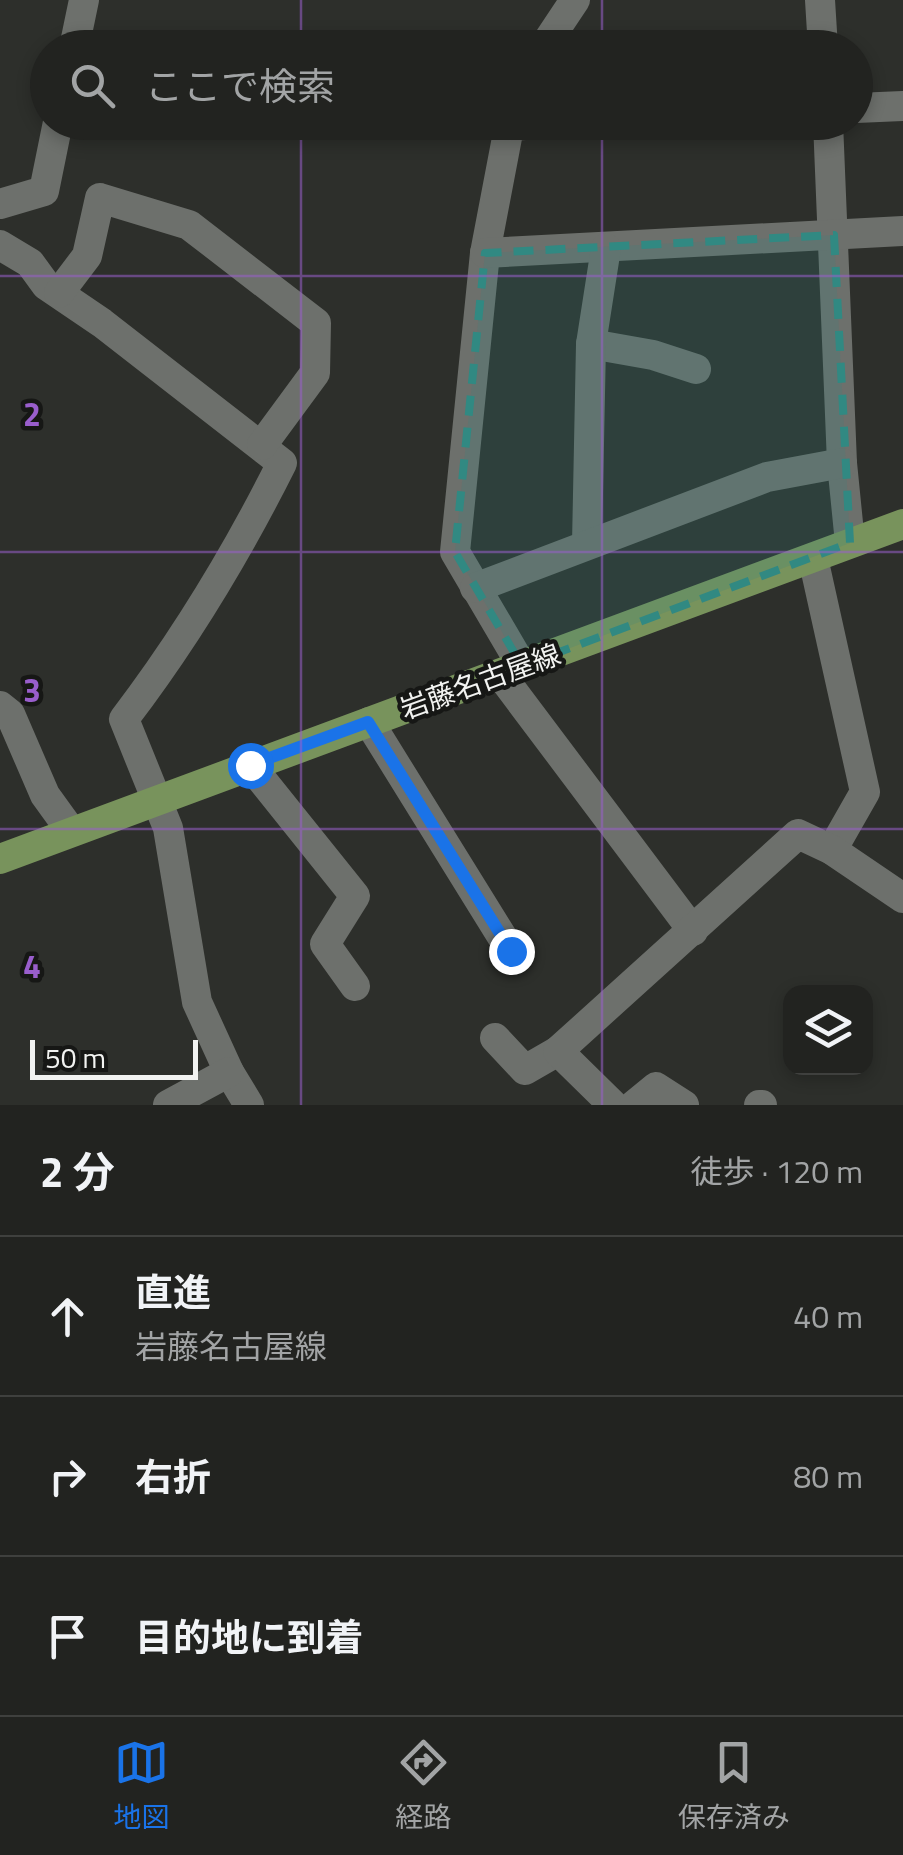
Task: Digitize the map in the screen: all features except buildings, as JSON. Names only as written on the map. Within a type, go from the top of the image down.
[{"type":"main road","name":"岩藤名古屋線","points":[[0,859],[903,524]]},
{"type":"street","points":[[78,30],[84,0]]},
{"type":"street","points":[[556,30],[575,0]]},
{"type":"street","points":[[820,0],[822,30]]},
{"type":"street","points":[[873,107],[903,106]]},
{"type":"street","points":[[0,204],[44,190],[54,140]]},
{"type":"street","points":[[506,140],[485,254],[455,552],[511,670],[693,932]]},
{"type":"street","points":[[829,140],[842,462],[850,543]]},
{"type":"street","points":[[59,293],[87,256],[100,198],[188,225],[316,323],[314,373],[262,445]]},
{"type":"street","points":[[485,254],[903,231]]},
{"type":"street","points":[[0,244],[30,264],[46,286],[282,463],[232,558],[184,635],[124,718],[168,828],[198,1002],[229,1072],[249,1105]]},
{"type":"street","points":[[586,544],[592,344],[606,248]]},
{"type":"street","points":[[592,344],[654,355],[696,369]]},
{"type":"street","points":[[475,588],[766,477],[842,462]]},
{"type":"street","points":[[813,558],[865,792],[832,850]]},
{"type":"street","points":[[0,706],[10,714],[45,794],[70,831]]},
{"type":"street","points":[[368,722],[511,951]]},
{"type":"street","points":[[250,765],[354,896],[325,944],[354,986]]},
{"type":"street","points":[[495,1038],[526,1070],[558,1051],[798,834],[832,850],[903,898]]},
{"type":"street","points":[[558,1051],[612,1105]]},
{"type":"street","points":[[168,1105],[229,1072]]},
{"type":"street","points":[[634,1105],[656,1087],[684,1105]]},
{"type":"highlighted area","points":[[834,235],[850,543],[522,666],[455,552],[485,253]]},
{"type":"route","points":[[250,765],[368,722],[511,951]]}]
